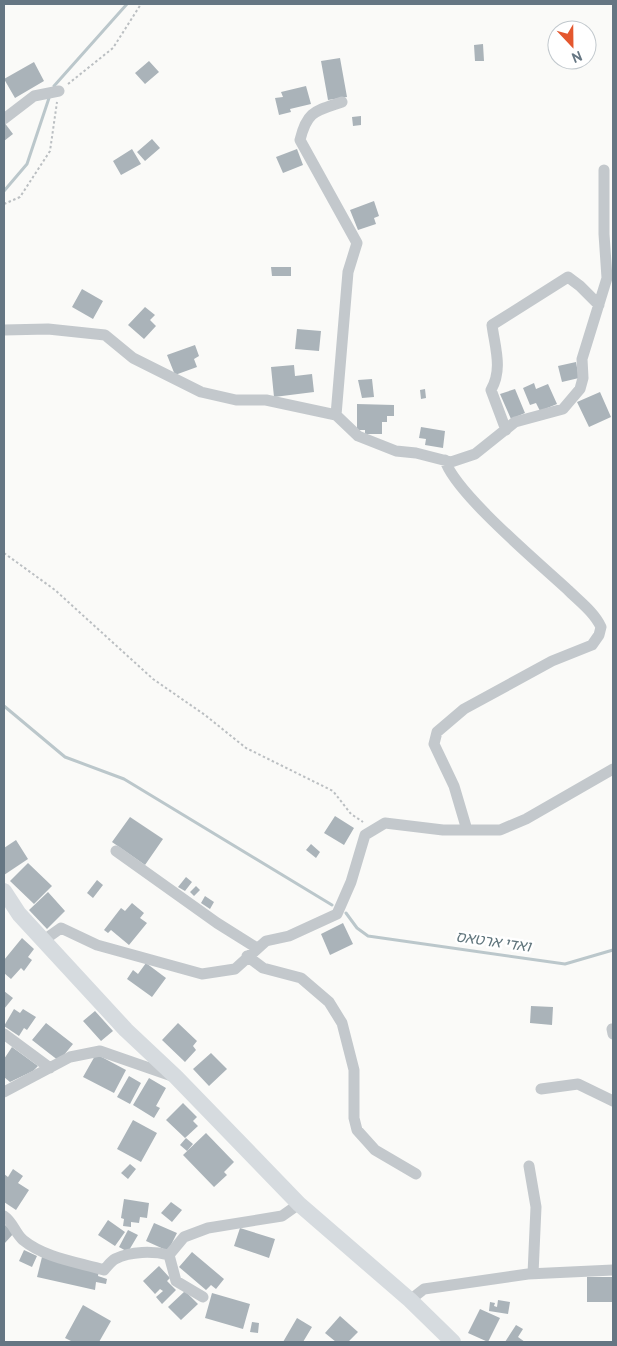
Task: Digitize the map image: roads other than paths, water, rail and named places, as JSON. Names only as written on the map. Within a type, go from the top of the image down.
[{"type":"street","points":[[4,119],[34,96],[59,91]]},
{"type":"street","points":[[336,415],[348,272],[357,243],[300,140],[304,124],[310,114],[342,102]]},
{"type":"street","points":[[4,330],[58,330],[106,335],[133,358],[201,392],[236,400],[266,400],[336,415],[358,436],[396,451],[451,462],[475,454],[515,422],[563,409],[580,389],[583,378],[582,359],[607,278],[604,234],[604,170]]},
{"type":"street","points":[[506,430],[491,390],[497,380],[499,366],[492,325],[568,277],[599,305]]},
{"type":"street","points":[[445,460],[448,471],[474,502],[581,603],[601,627],[599,636],[592,644],[552,661],[464,709],[437,732],[434,744],[454,786],[467,830]]},
{"type":"street","points":[[44,940],[61,928],[98,945],[202,974],[235,969],[247,956],[266,941],[289,936],[338,914],[351,882],[365,835],[385,823],[467,830],[500,830],[526,819],[613,768]]},
{"type":"street","points":[[116,851],[216,923],[257,948]]},
{"type":"street","points":[[4,891],[18,914],[126,1030],[176,1078],[298,1204],[410,1300],[453,1342]]},
{"type":"street","points":[[247,956],[263,968],[301,978],[329,1002],[342,1022],[354,1070],[354,1118],[357,1130],[375,1150],[416,1174]]},
{"type":"street","points":[[4,1034],[50,1068]]},
{"type":"street","points":[[4,1092],[70,1057],[100,1050],[176,1078]]},
{"type":"street","points":[[541,1090],[578,1084],[613,1101]]},
{"type":"street","points":[[529,1166],[536,1206],[533,1274]]},
{"type":"street","points":[[170,1255],[184,1237],[208,1228],[282,1216],[298,1204]]},
{"type":"street","points":[[4,1216],[10,1221],[22,1239],[43,1252],[104,1270],[115,1259],[139,1253],[156,1252],[170,1255]]},
{"type":"street","points":[[170,1255],[176,1281],[203,1297]]},
{"type":"street","points":[[410,1300],[424,1289],[533,1274],[613,1270]]},
{"type":"waterway","points":[[54,86],[127,4]]},
{"type":"waterway","points":[[4,191],[27,164],[49,98]]},
{"type":"waterway","points":[[4,706],[65,757],[124,779],[332,905]]},
{"type":"waterway","name":"ואדי ארטאס","points":[[346,913],[357,928],[368,936],[565,964],[613,950]]}]
